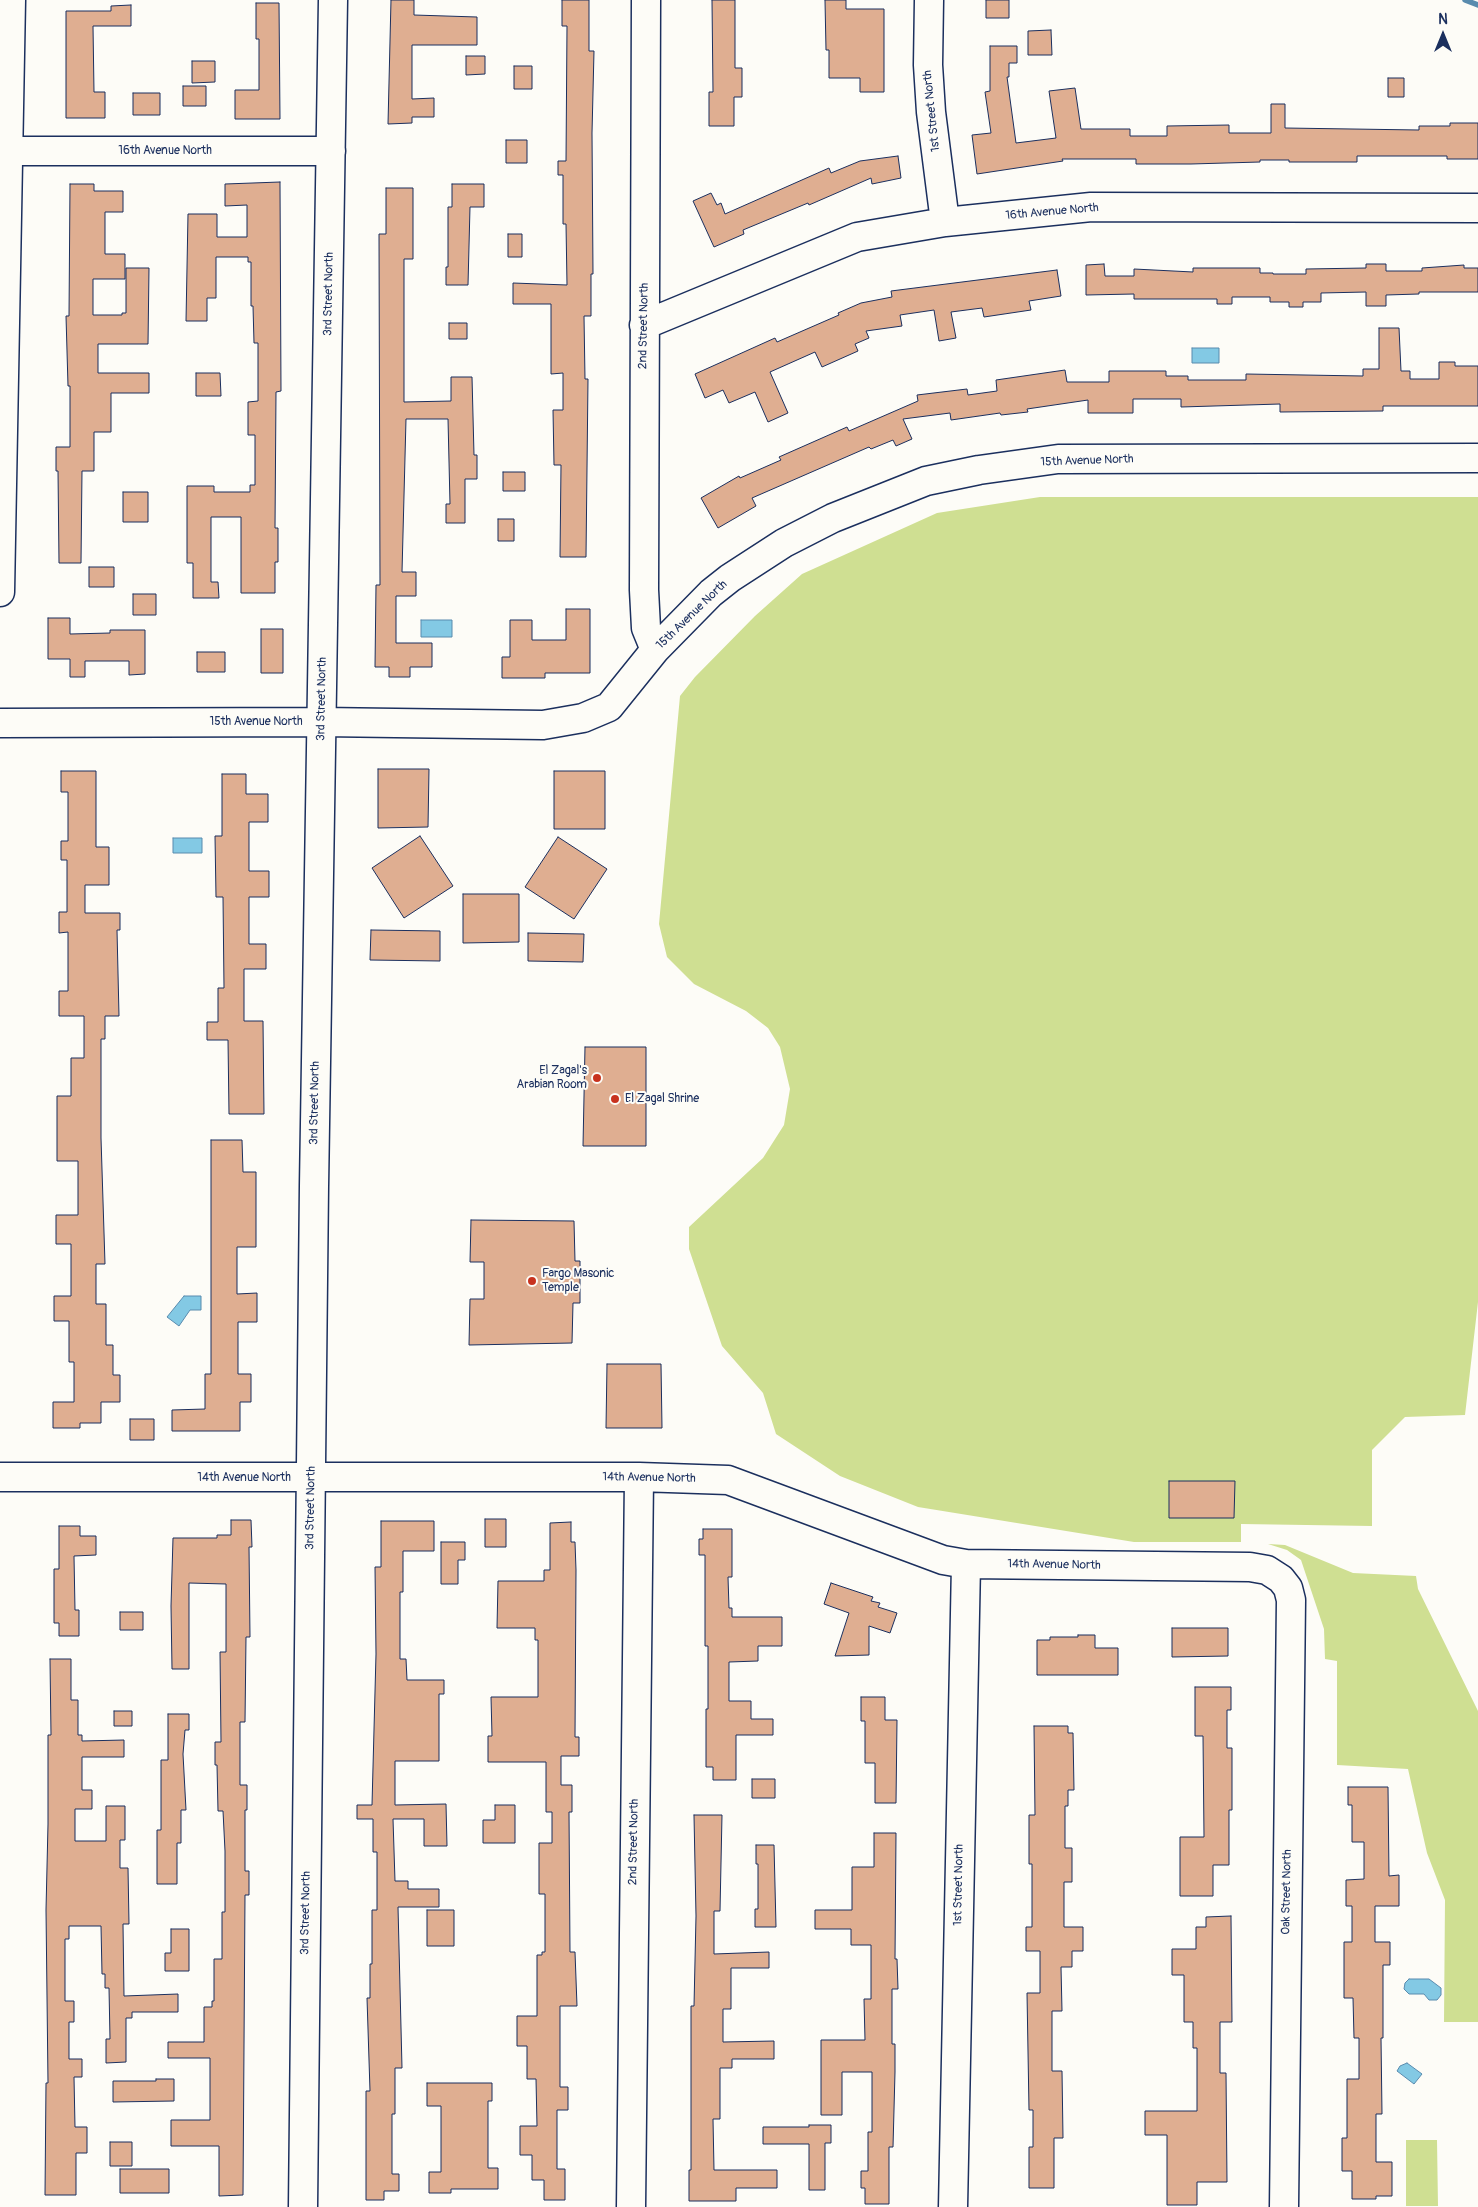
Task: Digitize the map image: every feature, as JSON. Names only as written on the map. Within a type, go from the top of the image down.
[{"type":"street","points":[[0,592],[4,151],[11,0]]},
{"type":"street","name":"3rd Street North","points":[[303,2207],[314,1167],[333,0]]},
{"type":"street","name":"2nd Street North","points":[[646,0],[644,590],[646,628],[656,650]]},
{"type":"street","name":"1st Street North","points":[[928,0],[928,65],[931,112],[945,222]]},
{"type":"street","name":"16th Avenue North","points":[[4,151],[331,152]]},
{"type":"street","name":"16th Avenue North","points":[[644,325],[857,237],[945,222],[1091,207],[1478,208]]},
{"type":"street","name":"15th Avenue North","points":[[0,723],[322,722],[543,725],[584,718],[609,707],[656,650],[711,593],[730,578],[784,543],[833,518],[926,481],[979,470],[1058,459],[1478,458]]},
{"type":"street","name":"14th Avenue North","points":[[0,1477],[639,1477],[728,1480],[943,1560],[966,1564],[1250,1567],[1267,1570],[1281,1579]]},
{"type":"street","name":"2nd Street North","points":[[631,2207],[639,1477]]},
{"type":"street","name":"1st Street North","points":[[953,2207],[966,1564]]},
{"type":"street","name":"Oak Street North","points":[[1281,1579],[1288,1588],[1291,1600],[1284,2207]]},
{"type":"green space","points":[[1040,497],[1478,497],[1478,1302],[1465,1415],[1405,1417],[1372,1450],[1372,1526],[1241,1524],[1241,1542],[1134,1542],[918,1507],[840,1476],[776,1434],[763,1393],[722,1346],[689,1249],[689,1227],[763,1158],[784,1125],[790,1089],[780,1047],[768,1028],[746,1011],[694,984],[667,957],[659,924],[680,696],[695,677],[755,616],[802,574],[937,513]]},
{"type":"green space","points":[[1268,1544],[1285,1545],[1353,1573],[1416,1576],[1418,1589],[1478,1711],[1478,2022],[1444,2022],[1445,1900],[1427,1853],[1408,1769],[1337,1765],[1337,1661],[1325,1659],[1324,1629],[1301,1560],[1287,1550]]},
{"type":"green space","points":[[1406,2140],[1437,2140],[1438,2206],[1406,2206]]},
{"type":"water","points":[[1192,348],[1219,348],[1219,363],[1192,363]]},
{"type":"water","points":[[421,620],[452,620],[452,637],[421,637]]},
{"type":"water","points":[[173,838],[202,838],[202,853],[173,853]]},
{"type":"water","points":[[184,1296],[201,1296],[201,1310],[190,1310],[179,1326],[167,1317]]},
{"type":"water","points":[[1409,1979],[1429,1979],[1441,1988],[1441,1995],[1437,2000],[1429,2000],[1424,1994],[1409,1994],[1404,1989],[1405,1983]]},
{"type":"water","points":[[1407,2063],[1422,2074],[1414,2084],[1397,2071],[1400,2066]]},
{"type":"building","points":[[391,0],[414,0],[414,15],[477,17],[477,45],[412,45],[412,99],[434,98],[434,117],[412,117],[412,123],[388,124]]},
{"type":"building","points":[[562,0],[589,0],[589,51],[594,51],[592,133],[593,274],[591,274],[591,316],[584,316],[585,379],[588,379],[586,557],[560,557],[561,465],[554,465],[553,410],[563,410],[563,373],[551,374],[551,304],[513,304],[513,283],[567,285],[566,224],[563,224],[563,175],[558,175],[558,161],[566,161],[567,26],[562,26]]},
{"type":"building","points":[[712,0],[735,0],[735,68],[742,68],[742,97],[734,97],[734,126],[709,126],[709,92],[713,92]]},
{"type":"building","points":[[825,0],[846,0],[846,9],[884,9],[884,92],[860,92],[860,78],[829,78],[829,50],[826,50]]},
{"type":"building","points":[[986,0],[1009,0],[1009,18],[986,18]]},
{"type":"building","points":[[256,3],[279,3],[280,119],[235,119],[235,90],[259,90],[259,39],[256,39]]},
{"type":"building","points":[[131,5],[131,26],[93,26],[94,92],[105,92],[105,118],[66,118],[66,11],[111,11],[111,6]]},
{"type":"building","points":[[1051,30],[1052,55],[1028,55],[1028,31]]},
{"type":"building","points":[[990,46],[1017,46],[1017,63],[1009,63],[1009,77],[1007,77],[1016,143],[1056,138],[1049,91],[1075,88],[1081,129],[1130,129],[1130,136],[1167,136],[1167,126],[1229,125],[1229,133],[1271,133],[1271,104],[1285,104],[1285,128],[1419,130],[1419,126],[1450,126],[1450,123],[1478,123],[1478,159],[1447,159],[1447,156],[1357,156],[1357,162],[1260,160],[1260,162],[1136,164],[1136,159],[1062,159],[1063,161],[977,174],[972,135],[991,133],[985,92],[990,91]]},
{"type":"building","points":[[466,56],[485,56],[485,74],[466,75]]},
{"type":"building","points":[[192,61],[215,61],[215,82],[192,83]]},
{"type":"building","points":[[514,66],[532,66],[532,89],[514,89]]},
{"type":"building","points":[[1388,78],[1404,78],[1404,97],[1388,97]]},
{"type":"building","points":[[183,86],[206,86],[206,106],[183,106]]},
{"type":"building","points":[[133,93],[160,93],[160,115],[133,115]]},
{"type":"building","points":[[506,140],[527,140],[527,163],[506,163]]},
{"type":"building","points":[[898,156],[901,178],[872,184],[871,178],[809,205],[808,203],[743,230],[744,234],[714,247],[693,201],[711,193],[717,205],[721,203],[725,214],[829,168],[831,173],[860,161]]},
{"type":"building","points":[[280,182],[281,391],[276,392],[275,528],[278,528],[278,562],[275,562],[275,593],[241,593],[241,517],[211,517],[211,582],[218,582],[219,598],[193,598],[193,563],[187,563],[187,486],[214,486],[214,492],[250,492],[250,485],[255,485],[255,435],[248,435],[248,402],[258,401],[258,343],[254,343],[253,306],[251,306],[251,262],[248,262],[248,257],[216,257],[216,298],[207,298],[207,321],[186,321],[188,214],[217,214],[217,237],[247,237],[247,205],[225,206],[225,184]]},
{"type":"building","points":[[70,184],[94,184],[94,191],[123,191],[123,212],[105,212],[105,254],[125,254],[125,279],[93,279],[93,315],[122,315],[122,313],[126,313],[126,268],[149,268],[148,344],[98,344],[98,373],[149,373],[149,393],[111,393],[111,432],[94,432],[94,471],[82,471],[81,563],[59,563],[56,447],[70,447],[70,386],[68,386],[66,316],[69,316]]},
{"type":"building","points":[[452,184],[484,184],[484,207],[470,207],[468,285],[446,285],[446,267],[448,267],[448,207],[452,207]]},
{"type":"building","points":[[386,188],[413,188],[413,259],[404,259],[404,402],[451,401],[451,377],[472,377],[474,455],[477,455],[477,479],[465,479],[465,523],[446,523],[446,504],[450,504],[448,419],[406,419],[402,572],[416,572],[416,596],[396,596],[396,643],[432,643],[432,667],[410,667],[410,677],[389,677],[389,667],[375,667],[376,585],[380,585],[379,234],[386,234]]},
{"type":"building","points":[[508,234],[522,234],[522,257],[508,257]]},
{"type":"building","points":[[1104,264],[1105,276],[1134,276],[1134,269],[1193,272],[1193,268],[1260,268],[1260,273],[1306,274],[1306,269],[1366,268],[1366,264],[1386,264],[1386,271],[1422,271],[1422,268],[1464,265],[1464,268],[1478,268],[1478,292],[1419,292],[1419,294],[1386,295],[1386,306],[1366,306],[1366,292],[1321,293],[1321,302],[1303,302],[1303,307],[1289,307],[1289,302],[1270,302],[1270,297],[1232,297],[1232,304],[1217,304],[1217,299],[1134,299],[1134,294],[1086,295],[1086,265]]},
{"type":"building","points":[[1057,270],[1061,296],[1029,301],[1031,310],[984,317],[982,308],[951,312],[956,338],[939,341],[934,310],[900,315],[902,326],[866,331],[869,338],[855,344],[858,351],[822,367],[815,352],[770,372],[788,413],[768,422],[755,392],[729,403],[723,390],[705,398],[695,374],[775,338],[777,342],[839,315],[838,313],[861,303],[892,297],[891,291]]},
{"type":"building","points":[[449,323],[467,323],[467,339],[449,339]]},
{"type":"building","points":[[1379,328],[1399,328],[1401,371],[1410,371],[1410,379],[1439,379],[1439,362],[1455,362],[1455,366],[1478,366],[1478,406],[1383,406],[1383,411],[1280,412],[1280,404],[1181,407],[1181,399],[1133,399],[1133,413],[1088,413],[1088,400],[1027,409],[1028,412],[1001,415],[1000,413],[951,420],[950,413],[903,419],[912,439],[896,446],[893,440],[871,449],[869,447],[752,498],[756,506],[718,528],[701,498],[739,476],[740,478],[781,460],[779,457],[847,427],[849,431],[918,401],[917,395],[967,389],[968,395],[997,391],[996,380],[1065,370],[1067,382],[1109,382],[1109,371],[1166,371],[1166,376],[1188,376],[1188,380],[1246,380],[1246,374],[1363,376],[1363,369],[1379,369]]},
{"type":"building","points":[[196,373],[220,373],[221,396],[196,396]]},
{"type":"building","points":[[503,472],[525,472],[525,491],[503,491]]},
{"type":"building","points":[[123,492],[148,492],[148,522],[123,522]]},
{"type":"building","points":[[498,519],[514,519],[514,541],[498,541]]},
{"type":"building","points":[[89,567],[114,567],[114,587],[89,587]]},
{"type":"building","points":[[133,594],[156,594],[156,615],[133,615]]},
{"type":"building","points":[[566,609],[590,609],[590,673],[545,673],[545,678],[502,678],[502,657],[510,657],[510,620],[532,620],[532,640],[566,640]]},
{"type":"building","points":[[48,618],[70,618],[70,634],[110,633],[110,630],[145,630],[145,674],[129,675],[129,661],[85,661],[85,677],[70,677],[70,659],[48,659]]},
{"type":"building","points":[[261,629],[283,629],[283,673],[261,673]]},
{"type":"building","points":[[197,652],[225,652],[225,672],[197,672]]},
{"type":"building","points":[[378,769],[429,769],[428,827],[378,828]]},
{"type":"building","points":[[61,771],[96,771],[96,847],[109,847],[109,885],[85,885],[85,913],[120,913],[120,930],[117,930],[119,1016],[105,1016],[105,1039],[101,1039],[101,1138],[105,1264],[96,1264],[96,1304],[106,1304],[106,1345],[113,1345],[113,1375],[120,1375],[120,1402],[101,1402],[101,1423],[80,1423],[80,1428],[53,1428],[53,1402],[74,1402],[74,1362],[69,1362],[69,1321],[54,1321],[54,1296],[71,1296],[71,1244],[56,1244],[56,1215],[78,1215],[78,1161],[57,1161],[57,1096],[71,1096],[71,1058],[84,1058],[84,1016],[59,1016],[59,991],[68,991],[68,932],[59,933],[59,912],[67,912],[67,860],[61,860],[61,841],[68,841],[68,792],[61,792]]},
{"type":"building","points":[[554,771],[605,771],[605,829],[554,829]]},
{"type":"building","points":[[222,774],[246,774],[246,794],[268,794],[268,822],[249,822],[249,871],[269,871],[269,897],[249,897],[249,944],[266,944],[266,969],[244,969],[244,1021],[263,1021],[264,1114],[229,1114],[228,1040],[207,1040],[207,1022],[218,1022],[218,988],[224,988],[223,897],[216,897],[215,836],[222,836]]},
{"type":"building","points":[[420,836],[453,886],[404,918],[372,868]]},
{"type":"building","points":[[558,837],[607,869],[574,919],[525,887]]},
{"type":"building","points":[[463,894],[519,894],[519,942],[463,943]]},
{"type":"building","points":[[371,930],[440,931],[440,961],[370,960]]},
{"type":"building","points":[[528,933],[584,934],[583,962],[528,961]]},
{"type":"building","name":"El Zagal Shrine","points":[[585,1047],[646,1047],[646,1146],[583,1146]]},
{"type":"building","points":[[211,1140],[242,1140],[243,1172],[256,1172],[256,1247],[237,1247],[237,1294],[257,1293],[257,1322],[238,1322],[238,1374],[251,1374],[251,1402],[240,1402],[240,1431],[172,1431],[172,1410],[205,1409],[205,1374],[211,1374]]},
{"type":"building","name":"Fargo Masonic Temple","points":[[471,1220],[574,1221],[575,1261],[580,1261],[580,1303],[573,1303],[572,1343],[469,1345],[470,1299],[484,1299],[484,1262],[470,1262]]},
{"type":"building","points":[[607,1364],[661,1364],[662,1428],[606,1428]]},
{"type":"building","points":[[130,1419],[154,1419],[154,1440],[130,1440]]},
{"type":"building","points":[[1169,1481],[1235,1481],[1234,1518],[1169,1518]]},
{"type":"building","points":[[485,1519],[506,1519],[506,1547],[485,1547]]},
{"type":"building","points":[[231,1520],[251,1520],[252,1547],[249,1547],[250,1637],[246,1637],[245,1722],[240,1722],[240,1785],[247,1785],[245,1871],[249,1871],[249,1895],[245,1895],[243,2195],[219,2196],[219,2146],[171,2146],[171,2120],[210,2120],[210,2058],[168,2058],[168,2042],[204,2042],[204,2007],[212,2007],[212,2001],[214,2001],[214,1959],[222,1959],[222,1912],[225,1912],[225,1851],[223,1811],[218,1811],[215,1742],[221,1742],[220,1652],[226,1652],[226,1584],[189,1583],[189,1669],[172,1669],[171,1606],[173,1538],[217,1538],[217,1535],[231,1535]]},
{"type":"building","points":[[381,1521],[434,1521],[434,1551],[403,1551],[403,1592],[400,1592],[400,1659],[406,1659],[407,1680],[444,1680],[444,1694],[439,1694],[439,1761],[395,1761],[395,1805],[446,1804],[447,1846],[424,1846],[424,1819],[393,1819],[395,1881],[408,1881],[408,1889],[439,1889],[439,1907],[398,1907],[402,2068],[395,2068],[395,2114],[392,2114],[392,2174],[399,2174],[399,2191],[384,2191],[384,2200],[366,2200],[366,2091],[370,2091],[367,1998],[370,1998],[370,1964],[372,1964],[372,1910],[377,1910],[377,1852],[373,1852],[373,1819],[357,1819],[357,1805],[372,1805],[376,1654],[375,1567],[381,1567]]},
{"type":"building","points":[[571,1522],[571,1542],[575,1542],[576,1570],[575,1737],[579,1737],[579,1756],[561,1756],[561,1785],[572,1785],[572,1812],[569,1812],[570,1952],[575,1952],[577,2006],[560,2006],[560,2087],[568,2087],[568,2110],[557,2110],[557,2169],[565,2169],[565,2200],[544,2200],[544,2180],[532,2180],[532,2155],[520,2155],[520,2126],[537,2126],[536,2079],[527,2079],[527,2046],[517,2046],[517,2016],[537,2016],[537,1955],[542,1955],[542,1952],[545,1952],[545,1894],[539,1894],[539,1843],[552,1843],[552,1812],[546,1812],[546,1762],[488,1762],[488,1736],[492,1736],[491,1697],[538,1697],[538,1640],[535,1640],[535,1628],[497,1628],[498,1581],[544,1581],[544,1570],[550,1570],[550,1523]]},
{"type":"building","points":[[59,1526],[80,1526],[80,1536],[96,1536],[96,1555],[74,1556],[75,1610],[79,1610],[79,1636],[59,1636],[59,1623],[54,1623],[54,1569],[59,1569]]},
{"type":"building","points":[[703,1529],[732,1529],[732,1577],[728,1577],[729,1608],[732,1608],[732,1617],[782,1617],[782,1646],[758,1646],[758,1661],[729,1662],[729,1701],[751,1701],[751,1719],[773,1719],[773,1735],[736,1735],[736,1780],[713,1780],[713,1767],[706,1767],[708,1646],[705,1646],[705,1555],[699,1555],[699,1539],[703,1539]]},
{"type":"building","points":[[441,1542],[465,1542],[465,1560],[458,1560],[458,1584],[441,1584]]},
{"type":"building","points":[[831,1583],[873,1597],[871,1601],[880,1603],[878,1607],[897,1613],[890,1633],[869,1626],[869,1655],[835,1656],[849,1613],[824,1604]]},
{"type":"building","points":[[120,1612],[143,1612],[143,1630],[120,1630]]},
{"type":"building","points":[[1172,1628],[1228,1628],[1228,1656],[1172,1657]]},
{"type":"building","points":[[1078,1635],[1095,1635],[1095,1648],[1118,1648],[1118,1675],[1037,1675],[1037,1640],[1050,1640],[1050,1637],[1078,1637]]},
{"type":"building","points":[[50,1659],[71,1659],[71,1700],[78,1700],[78,1735],[82,1735],[82,1741],[124,1740],[124,1757],[82,1757],[82,1790],[92,1790],[92,1809],[75,1809],[75,1841],[106,1841],[106,1806],[125,1806],[125,1840],[120,1840],[120,1868],[128,1868],[129,1924],[123,1924],[124,1996],[178,1994],[178,2012],[132,2012],[132,2018],[126,2018],[126,2062],[106,2063],[106,2039],[110,2039],[109,1988],[105,1988],[105,1974],[102,1974],[101,1926],[69,1926],[69,1939],[65,1939],[65,2001],[74,2001],[74,2022],[69,2022],[69,2059],[82,2059],[82,2077],[74,2077],[75,2127],[87,2127],[87,2153],[76,2153],[76,2195],[45,2195],[46,2083],[48,2083],[46,1910],[48,1735],[51,1735]]},
{"type":"building","points":[[1195,1687],[1231,1687],[1231,1710],[1227,1710],[1227,1748],[1232,1748],[1232,1810],[1229,1810],[1229,1865],[1213,1865],[1213,1896],[1180,1896],[1180,1837],[1204,1837],[1203,1736],[1195,1736]]},
{"type":"building","points":[[861,1697],[885,1697],[885,1720],[897,1720],[896,1803],[875,1803],[875,1763],[865,1763],[865,1721],[861,1721]]},
{"type":"building","points":[[114,1711],[132,1711],[132,1726],[114,1726]]},
{"type":"building","points":[[168,1714],[189,1714],[189,1730],[185,1730],[183,1754],[186,1810],[181,1810],[181,1843],[177,1843],[177,1884],[157,1884],[157,1830],[161,1830],[161,1760],[168,1760]]},
{"type":"building","points":[[1034,1726],[1068,1726],[1068,1733],[1073,1733],[1074,1790],[1068,1790],[1068,1806],[1065,1806],[1065,1848],[1072,1848],[1072,1882],[1064,1882],[1064,1927],[1083,1927],[1083,1951],[1072,1951],[1072,1967],[1061,1967],[1062,2011],[1052,2011],[1052,2071],[1062,2071],[1063,2138],[1054,2138],[1054,2188],[1029,2188],[1029,2147],[1033,2147],[1033,2110],[1029,2110],[1027,1993],[1040,1993],[1040,1951],[1026,1951],[1026,1927],[1032,1927],[1032,1864],[1029,1864],[1029,1815],[1035,1815]]},
{"type":"building","points":[[752,1779],[775,1779],[775,1798],[752,1798]]},
{"type":"building","points":[[1348,1787],[1388,1787],[1389,1876],[1399,1875],[1399,1906],[1375,1906],[1375,1942],[1390,1942],[1390,1965],[1383,1965],[1383,2038],[1381,2038],[1382,2114],[1376,2114],[1376,2162],[1392,2162],[1392,2196],[1376,2196],[1376,2199],[1352,2199],[1352,2171],[1342,2171],[1342,2138],[1347,2138],[1347,2079],[1359,2079],[1359,2038],[1354,2038],[1353,1998],[1344,1998],[1344,1942],[1352,1942],[1352,1906],[1346,1906],[1346,1880],[1364,1879],[1364,1842],[1352,1842],[1352,1805],[1348,1805]]},
{"type":"building","points":[[495,1805],[515,1805],[515,1843],[483,1843],[483,1820],[495,1820]]},
{"type":"building","points":[[694,1815],[722,1815],[720,1911],[714,1911],[714,1954],[769,1952],[769,1968],[731,1968],[731,2009],[723,2009],[723,2042],[774,2041],[774,2059],[732,2059],[732,2068],[720,2068],[720,2119],[713,2119],[714,2170],[777,2170],[777,2188],[736,2188],[736,2201],[689,2201],[689,2170],[691,2170],[691,2006],[694,2006],[696,1916]]},
{"type":"building","points":[[874,1833],[896,1833],[895,1959],[897,1959],[898,1989],[892,1989],[892,2044],[895,2044],[895,2072],[893,2147],[889,2147],[889,2204],[865,2204],[865,2188],[861,2188],[861,2171],[868,2171],[868,2132],[872,2132],[872,2072],[842,2072],[842,2115],[821,2115],[821,2040],[865,2040],[864,1999],[871,1999],[871,1945],[851,1945],[851,1929],[815,1929],[815,1910],[852,1910],[852,1867],[874,1867]]},
{"type":"building","points":[[756,1845],[774,1845],[776,1927],[755,1927],[755,1909],[758,1909]]},
{"type":"building","points":[[427,1910],[454,1910],[454,1946],[427,1946]]},
{"type":"building","points":[[1231,1916],[1232,2022],[1220,2022],[1220,2073],[1226,2073],[1227,2182],[1197,2182],[1197,2205],[1167,2205],[1167,2135],[1145,2135],[1145,2111],[1197,2111],[1197,2048],[1193,2048],[1193,2022],[1184,2022],[1184,1975],[1172,1975],[1172,1949],[1196,1949],[1196,1927],[1206,1927],[1206,1917]]},
{"type":"building","points":[[171,1929],[189,1929],[189,1971],[165,1971],[165,1953],[171,1953]]},
{"type":"building","points":[[156,2079],[174,2079],[174,2101],[113,2102],[113,2081],[156,2081]]},
{"type":"building","points":[[427,2083],[492,2083],[492,2101],[488,2101],[488,2168],[498,2168],[498,2189],[451,2189],[451,2193],[429,2193],[429,2172],[441,2172],[441,2106],[427,2106]]},
{"type":"building","points":[[809,2125],[831,2125],[831,2143],[825,2143],[825,2190],[809,2190],[809,2144],[763,2144],[763,2127],[809,2127]]},
{"type":"building","points":[[110,2142],[132,2142],[132,2166],[110,2166]]},
{"type":"building","points":[[120,2169],[169,2169],[169,2193],[120,2193]]},
{"type":"waterway","points":[[1465,0],[1478,5]]},
{"type":"place","name":"El Zagal's Arabian Room","points":[[597,1078]]},
{"type":"place","name":"El Zagal Shrine","points":[[615,1099]]},
{"type":"place","name":"Fargo Masonic Temple","points":[[532,1281]]}]
